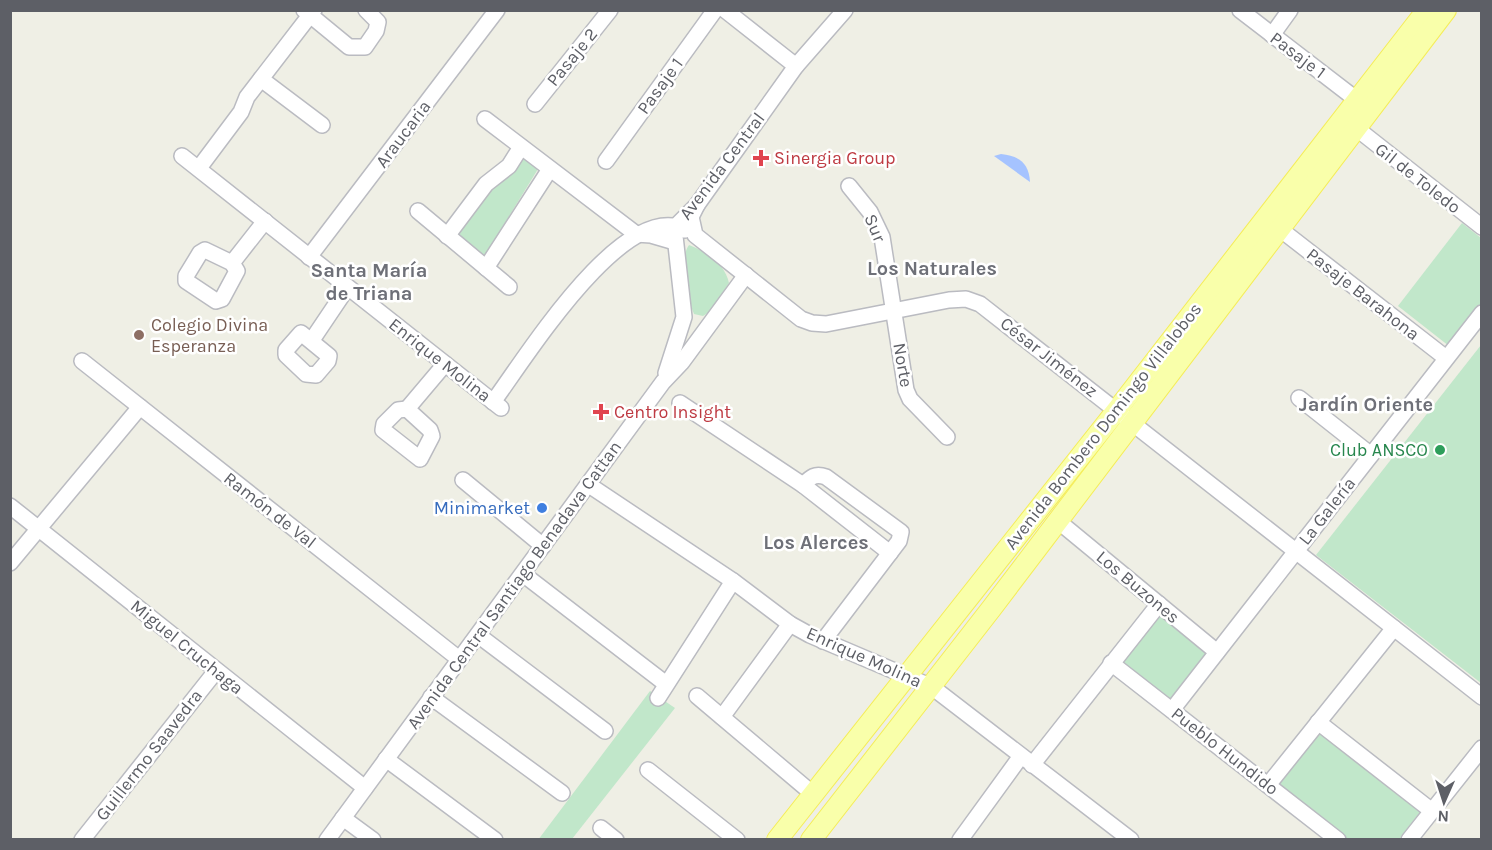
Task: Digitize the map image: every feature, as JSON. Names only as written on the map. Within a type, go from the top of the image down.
[{"type":"main road","name":"Avenida Bombero Domingo Villalobos","points":[[811,840],[932,687],[1058,521],[1125,416],[1357,100],[1427,10]]},
{"type":"main road","name":"Avenida Bombero Domingo Villalobos","points":[[777,840],[907,675],[1280,229],[1446,10]]},
{"type":"street","points":[[199,168],[241,112],[247,97],[310,12],[349,47],[356,48],[364,47],[376,30],[378,22],[366,10]]},
{"type":"street","name":"Araucaria","points":[[309,257],[497,10]]},
{"type":"street","name":"Pasaje 2","points":[[535,104],[610,10]]},
{"type":"street","name":"Pasaje 1","points":[[606,161],[715,10]]},
{"type":"street","points":[[725,10],[796,66]]},
{"type":"street","name":"Avenida Central","points":[[663,382],[675,352],[684,317],[675,242],[677,226],[697,205],[796,66],[845,10]]},
{"type":"street","name":"Pasaje 1","points":[[1240,10],[1357,100]]},
{"type":"street","points":[[1272,35],[1290,10]]},
{"type":"street","points":[[261,80],[321,125]]},
{"type":"street","points":[[485,119],[636,234],[651,235],[675,242]]},
{"type":"street","name":"Gil de Toledo","points":[[1356,128],[1482,227]]},
{"type":"street","points":[[447,236],[486,184],[509,166],[521,147]]},
{"type":"street","name":"Enrique Molina","points":[[182,156],[497,405],[597,266],[636,234]]},
{"type":"street","points":[[486,268],[550,169]]},
{"type":"street","name":"Sur","points":[[849,186],[870,212],[882,237],[894,313]]},
{"type":"street","points":[[695,235],[691,218],[697,205]]},
{"type":"street","points":[[418,211],[509,287]]},
{"type":"street","points":[[232,263],[265,221]]},
{"type":"street","points":[[636,234],[662,225],[677,226]]},
{"type":"street","name":"César Jiménez","points":[[677,226],[695,235],[801,319],[812,323],[826,324],[894,313],[949,300],[966,299],[980,304],[1482,696]]},
{"type":"street","name":"Pasaje Barahona","points":[[1280,229],[1446,358]]},
{"type":"street","name":"Avenida Central Santiago Benadava Cattan","points":[[327,840],[590,485],[663,382],[682,362],[746,275]]},
{"type":"street","points":[[312,339],[347,288]]},
{"type":"street","name":"Norte","points":[[894,313],[906,390],[910,399],[947,437]]},
{"type":"street","name":"La Galería","points":[[1172,710],[1482,313]]},
{"type":"street","points":[[684,317],[698,327],[707,328]]},
{"type":"street","name":"Ramón de Val","points":[[82,361],[459,659]]},
{"type":"street","points":[[407,409],[445,364]]},
{"type":"street","points":[[1299,398],[1371,455]]},
{"type":"street","points":[[680,403],[803,485],[890,553]]},
{"type":"street","points":[[10,563],[140,407]]},
{"type":"street","points":[[803,485],[811,476],[819,474],[826,477],[896,526],[901,532],[899,541],[823,641]]},
{"type":"street","points":[[463,480],[543,546]]},
{"type":"street","name":"Enrique Molina","points":[[590,485],[733,581],[790,624],[823,641],[932,687],[1131,840]]},
{"type":"street","name":"Miguel Cruchaga","points":[[10,506],[365,788]]},
{"type":"street","name":"Los Buzones","points":[[1058,521],[1217,652]]},
{"type":"street","points":[[523,574],[666,684]]},
{"type":"street","points":[[658,698],[733,581]]},
{"type":"street","points":[[960,840],[1159,604]]},
{"type":"street","points":[[722,717],[790,624]]},
{"type":"street","points":[[1268,784],[1394,628]]},
{"type":"street","points":[[478,635],[605,731]]},
{"type":"street","name":"Pueblo Hundido","points":[[1111,663],[1338,840]]},
{"type":"street","name":"Guillermo Saavedra","points":[[82,840],[216,671]]},
{"type":"street","points":[[697,696],[813,794]]},
{"type":"street","points":[[431,697],[562,793]]},
{"type":"street","points":[[1318,722],[1432,811]]},
{"type":"street","points":[[1409,840],[1482,748]]},
{"type":"street","points":[[386,759],[495,840]]},
{"type":"street","points":[[648,770],[737,840]]},
{"type":"street","points":[[343,818],[373,840]]},
{"type":"street","points":[[601,828],[616,840]]},
{"type":"green space","points":[[523,157],[538,169],[484,257],[456,234],[489,187]]},
{"type":"green space","points":[[1462,223],[1481,238],[1481,304],[1449,346],[1398,306]]},
{"type":"green space","points":[[689,245],[702,251],[719,264],[729,283],[711,311],[703,316],[694,314],[686,289],[684,260]]},
{"type":"green space","name":"Club ANSCO","points":[[1481,345],[1481,683],[1316,555]]},
{"type":"green space","points":[[1159,610],[1211,654],[1171,705],[1117,663]]},
{"type":"green space","points":[[650,691],[675,708],[572,839],[538,840]]},
{"type":"green space","points":[[1322,731],[1421,811],[1399,839],[1347,839],[1276,786]]},
{"type":"water","points":[[1001,154],[1022,162],[1028,170],[1030,182],[994,156]]},
{"type":"place","name":"Sinergia Group","points":[[761,158]]},
{"type":"place","name":"Colegio Divina Esperanza","points":[[139,335]]},
{"type":"place","name":"Centro Insight","points":[[601,412]]},
{"type":"place","name":"Club ANSCO","points":[[1440,450]]},
{"type":"place","name":"Minimarket","points":[[542,508]]},
{"type":"district","name":"Los Naturales","points":[[932,268]]},
{"type":"district","name":"Santa María de Triana","points":[[369,282]]},
{"type":"district","name":"Jardín Oriente","points":[[1366,404]]},
{"type":"district","name":"Los Alerces","points":[[816,542]]}]
